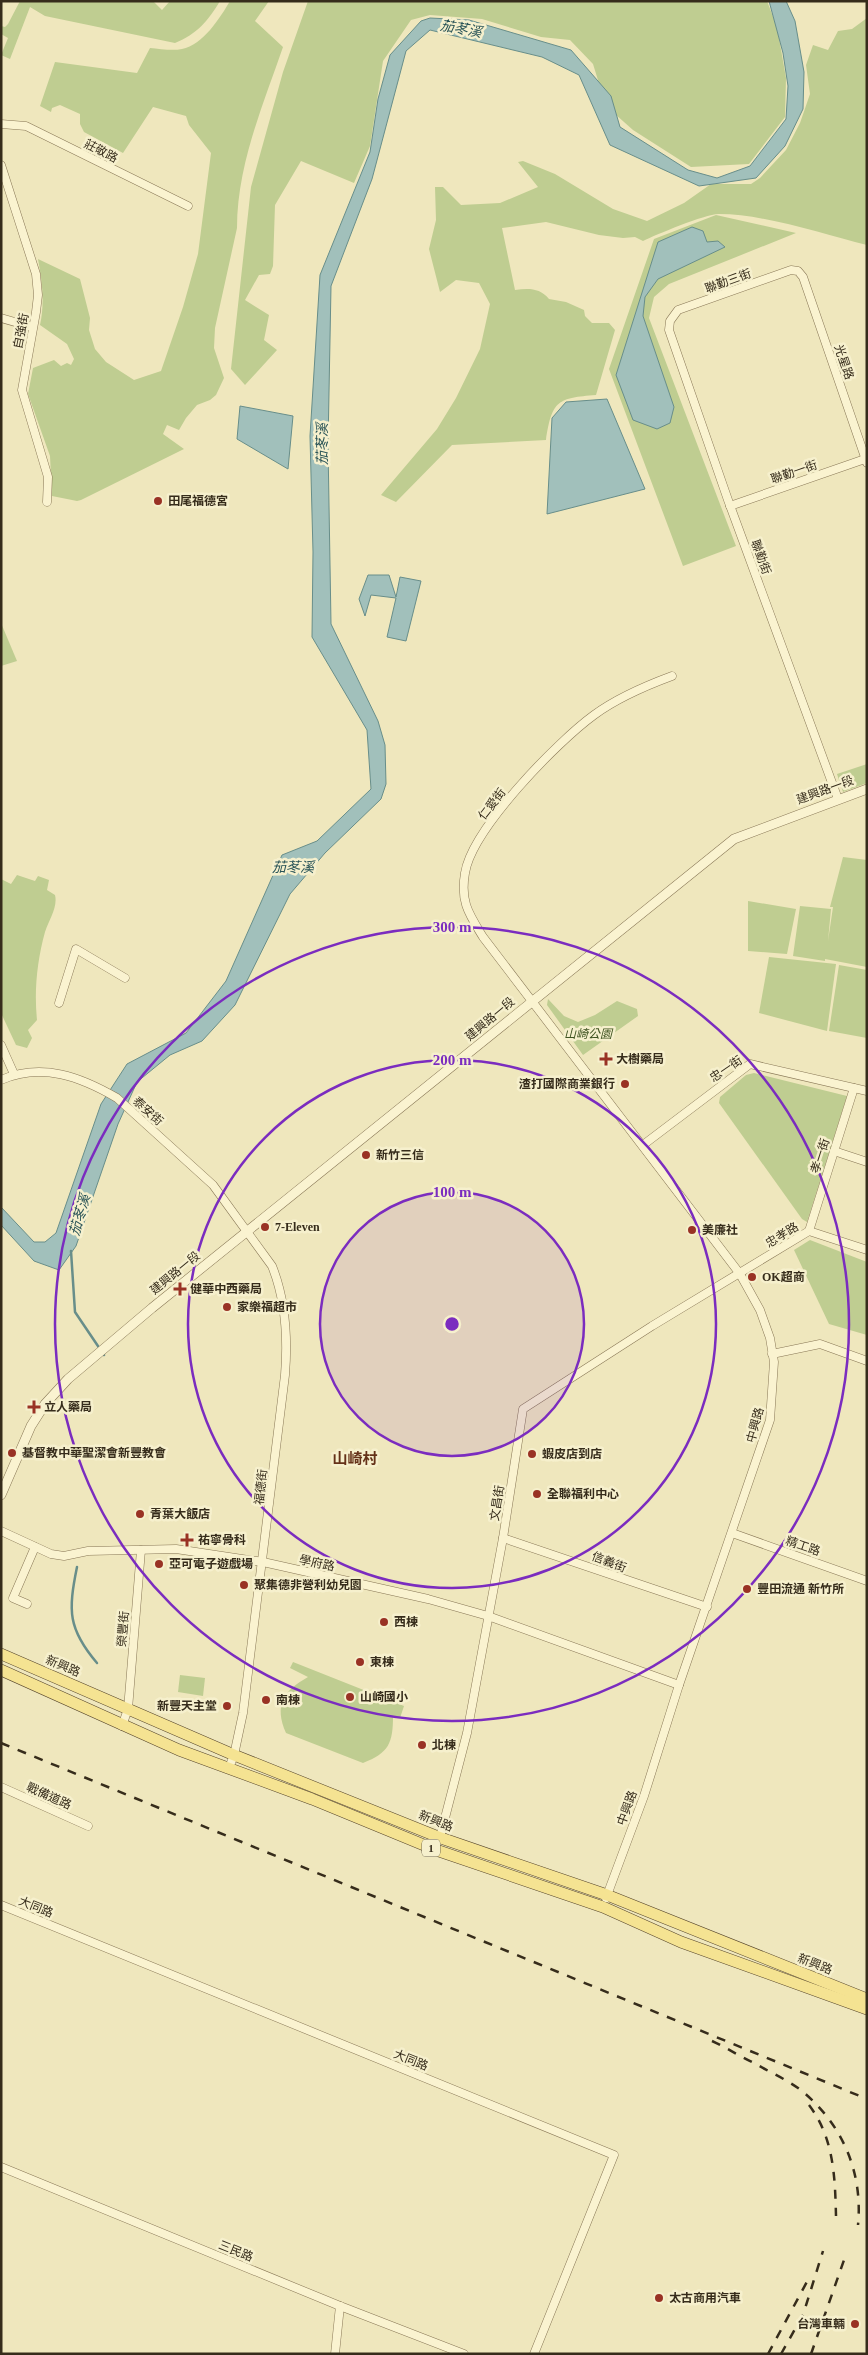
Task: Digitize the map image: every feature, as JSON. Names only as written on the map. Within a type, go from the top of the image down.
[{"type":"main road","name":"新興路","points":[[1,1654],[234,1755],[318,1786],[441,1838],[608,1895],[867,1999]]},
{"type":"main road","name":"新興路","points":[[1,1670],[122,1726],[436,1850],[603,1907],[682,1942],[867,2009]]},
{"type":"street","name":"莊敬路","points":[[1,124],[26,126],[188,206]]},
{"type":"street","name":"自強街","points":[[1,165],[36,274],[38,295],[22,390],[48,477],[47,502]]},
{"type":"street","name":"聯勤三街","points":[[670,322],[678,310],[791,270],[798,271]]},
{"type":"street","name":"光星路","points":[[798,271],[803,277],[866,461]]},
{"type":"street","points":[[1,318],[32,327]]},
{"type":"street","name":"聯勤街","points":[[670,322],[669,330],[730,506],[838,798]]},
{"type":"street","name":"聯勤一街","points":[[730,506],[866,461]]},
{"type":"street","name":"仁愛街","points":[[532,1000],[483,937],[465,906],[465,873],[471,856],[502,809],[530,775],[580,727],[612,703],[654,682],[672,676]]},
{"type":"street","name":"建興路一段","points":[[1,1495],[31,1426],[45,1404],[68,1379],[247,1230],[328,1167],[532,1000],[734,839],[867,788]]},
{"type":"street","points":[[59,1003],[76,948],[126,978]]},
{"type":"street","name":"中興路","points":[[532,1000],[740,1274],[763,1316],[772,1354],[774,1386],[770,1420],[644,1796],[603,1907]]},
{"type":"street","points":[[1,1044],[14,1074]]},
{"type":"street","name":"忠一街","points":[[643,1145],[750,1064],[867,1091]]},
{"type":"street","name":"泰安街","points":[[1,1080],[14,1074],[45,1072],[66,1074],[98,1087],[134,1113],[213,1185],[247,1230]]},
{"type":"street","name":"孝一街","points":[[809,1231],[854,1088]]},
{"type":"street","points":[[834,1151],[867,1162]]},
{"type":"street","name":"福德街","points":[[229,1768],[234,1755],[243,1713],[263,1562],[288,1341],[278,1279],[272,1266],[247,1230]]},
{"type":"street","name":"忠孝路","points":[[740,1274],[809,1231],[867,1250]]},
{"type":"street","name":"文昌街","points":[[436,1850],[441,1838],[467,1733],[503,1538],[523,1409],[629,1340],[740,1274]]},
{"type":"street","points":[[772,1354],[820,1344],[867,1361]]},
{"type":"street","name":"學府路","points":[[1,1531],[51,1554],[64,1556],[88,1550],[176,1549],[263,1562],[428,1599],[488,1616],[680,1685]]},
{"type":"street","name":"精工路","points":[[732,1533],[867,1581]]},
{"type":"street","name":"信義街","points":[[503,1538],[707,1606]]},
{"type":"street","points":[[27,1604],[12,1598],[35,1546]]},
{"type":"street","name":"榮豐街","points":[[122,1726],[128,1709],[141,1550]]},
{"type":"street","name":"戰備道路","points":[[1,1787],[88,1826]]},
{"type":"street","name":"大同路","points":[[1,1905],[614,2155],[534,2354]]},
{"type":"street","name":"三民路","points":[[1,2167],[340,2306],[464,2354]]},
{"type":"street","points":[[335,2354],[340,2306]]},
{"type":"green space","points":[[20,1],[153,1],[162,10],[170,1],[220,1],[211,15],[196,31],[175,43],[45,16],[30,7],[10,59],[1,55],[8,38],[1,34],[1,26],[5,27],[8,24]]},
{"type":"green space","points":[[230,1],[269,1],[255,21],[283,47],[252,136],[241,181],[237,228],[215,328],[214,348],[224,378],[216,395],[210,400],[197,405],[179,430],[167,425],[163,434],[184,449],[81,500],[77,501],[52,496],[50,456],[28,394],[33,368],[54,360],[61,366],[67,363],[71,365],[74,359],[67,344],[40,325],[42,292],[38,259],[80,279],[90,318],[89,330],[95,349],[106,362],[134,380],[161,371],[183,307],[198,254],[211,153],[189,125],[186,116],[153,107],[123,153],[84,132],[80,124],[80,114],[60,105],[52,108],[51,112],[40,106],[55,62],[137,73],[150,48],[178,50],[190,46],[204,37]]},
{"type":"green space","points":[[308,1],[767,1],[777,27],[786,78],[785,117],[749,164],[691,167],[633,130],[606,106],[593,64],[570,40],[541,37],[482,19],[430,15],[411,20],[383,61],[370,146],[354,183],[301,161],[275,205],[273,266],[270,274],[259,275],[245,300],[269,315],[264,340],[277,350],[245,385],[231,369],[251,187],[283,72]]},
{"type":"green space","points":[[867,18],[867,245],[755,217],[719,214],[693,221],[643,241],[635,237],[623,238],[599,235],[546,222],[502,228],[515,290],[530,289],[546,295],[549,299],[566,302],[584,310],[585,316],[592,323],[609,323],[615,330],[596,395],[573,398],[559,404],[554,409],[551,417],[546,440],[452,445],[396,502],[381,495],[437,429],[456,398],[480,349],[490,304],[479,283],[456,280],[440,292],[429,249],[436,220],[435,187],[443,187],[461,205],[500,203],[538,187],[518,162],[523,161],[555,174],[613,209],[647,221],[684,203],[711,184],[751,184],[760,178],[786,150],[800,123],[810,94],[806,65],[813,45],[828,50],[838,31],[852,29]]},
{"type":"green space","points":[[716,215],[796,233],[669,284],[654,297],[649,318],[736,546],[683,566],[609,369],[654,239]]},
{"type":"green space","points":[[1,623],[17,661],[1,666]]},
{"type":"green space","points":[[867,764],[867,783],[843,792],[837,774]]},
{"type":"green space","points":[[843,857],[867,860],[867,967],[825,959],[825,961],[793,956],[800,906],[831,909],[828,941],[833,907],[830,907]]},
{"type":"green space","points":[[17,875],[35,881],[38,876],[49,880],[47,890],[55,895],[56,900],[40,954],[36,987],[37,1020],[28,1030],[32,1038],[27,1048],[16,1045],[1,1013],[1,879],[11,884]]},
{"type":"green space","points":[[748,901],[796,909],[787,954],[748,951]]},
{"type":"green space","points":[[769,957],[836,964],[827,1031],[759,1013]]},
{"type":"green space","points":[[839,965],[867,970],[867,1038],[829,1031]]},
{"type":"green space","name":"山崎公園","points":[[548,999],[564,1016],[578,1022],[595,1015],[617,1001],[637,1009],[638,1016],[583,1055],[547,1005]]},
{"type":"green space","points":[[754,1073],[847,1096],[807,1222],[802,1219],[719,1103],[720,1097],[746,1075]]},
{"type":"green space","points":[[810,1240],[867,1262],[867,1335],[829,1324],[794,1250]]},
{"type":"green space","points":[[293,1662],[404,1706],[400,1718],[393,1716],[392,1733],[388,1746],[384,1751],[363,1763],[286,1733],[281,1714],[283,1700],[292,1688],[308,1677],[290,1668]]},
{"type":"green space","points":[[180,1675],[205,1678],[203,1696],[178,1692]]},
{"type":"water","name":"茄苳溪","points":[[769,1],[786,1],[795,21],[804,72],[803,109],[785,146],[756,178],[699,186],[610,145],[579,75],[542,57],[430,30],[406,51],[372,179],[331,286],[328,445],[331,624],[378,721],[385,745],[386,784],[381,799],[325,853],[290,894],[235,1005],[202,1041],[170,1055],[137,1082],[118,1124],[76,1246],[59,1270],[34,1261],[1,1225],[1,1207],[34,1242],[45,1242],[56,1233],[101,1104],[127,1064],[186,1033],[226,981],[282,855],[317,841],[371,789],[367,730],[312,637],[313,552],[310,436],[320,275],[370,152],[378,99],[390,55],[421,21],[430,18],[469,20],[571,50],[611,96],[620,127],[688,170],[717,178],[750,166],[786,119],[788,86],[783,53]]},
{"type":"water","points":[[692,227],[703,231],[707,242],[718,241],[725,247],[658,279],[645,297],[643,316],[674,407],[670,423],[657,429],[633,420],[616,375],[658,242]]},
{"type":"water","points":[[607,399],[645,489],[547,514],[552,418],[566,402]]},
{"type":"water","points":[[240,406],[293,416],[288,469],[237,439]]},
{"type":"water","points":[[368,575],[389,575],[396,597],[400,577],[421,581],[406,641],[387,637],[396,598],[371,595],[365,616],[359,599]]},
{"type":"waterway","points":[[71,1251],[75,1312],[104,1355]]},
{"type":"waterway","points":[[77,1567],[72,1596],[73,1619],[80,1640],[97,1663]]},
{"type":"railway","points":[[1,1743],[867,2099]]},
{"type":"railway","points":[[712,2041],[797,2087],[829,2119],[847,2151],[853,2169],[859,2206],[858,2225]]},
{"type":"railway","points":[[809,2105],[824,2131],[832,2158],[836,2216]]},
{"type":"railway","points":[[781,2354],[803,2315],[823,2251]]},
{"type":"railway","points":[[811,2354],[844,2260]]},
{"type":"railway","points":[[768,2354],[809,2278]]},
{"type":"place","name":"田尾福德宮","points":[[158,501]]},
{"type":"place","name":"大樹藥局","points":[[606,1059]]},
{"type":"place","name":"渣打國際商業銀行","points":[[625,1084]]},
{"type":"place","name":"新竹三信","points":[[366,1155]]},
{"type":"place","name":"7-Eleven","points":[[265,1227]]},
{"type":"place","name":"美廉社","points":[[692,1230]]},
{"type":"place","name":"OK超商","points":[[752,1277]]},
{"type":"place","name":"健華中西藥局","points":[[180,1289]]},
{"type":"place","name":"家樂福超市","points":[[227,1307]]},
{"type":"place","name":"立人藥局","points":[[34,1407]]},
{"type":"place","name":"基督教中華聖潔會新豐教會","points":[[12,1453]]},
{"type":"place","name":"蝦皮店到店","points":[[532,1454]]},
{"type":"place","name":"全聯福利中心","points":[[537,1494]]},
{"type":"place","name":"青葉大飯店","points":[[140,1514]]},
{"type":"place","name":"祐寧骨科","points":[[187,1540]]},
{"type":"place","name":"亞可電子遊戲場","points":[[159,1564]]},
{"type":"place","name":"聚集德非營利幼兒園","points":[[244,1585]]},
{"type":"place","name":"豐田流通 新竹所","points":[[747,1589]]},
{"type":"place","name":"西棟","points":[[384,1622]]},
{"type":"place","name":"東棟","points":[[360,1662]]},
{"type":"place","name":"山崎國小","points":[[350,1697]]},
{"type":"place","name":"南棟","points":[[266,1700]]},
{"type":"place","name":"新豐天主堂","points":[[227,1706]]},
{"type":"place","name":"北棟","points":[[422,1745]]},
{"type":"place","name":"太古商用汽車","points":[[659,2298]]},
{"type":"place","name":"台灣車輛","points":[[855,2324]]},
{"type":"district","name":"山崎村","points":[[355,1459]]}]
